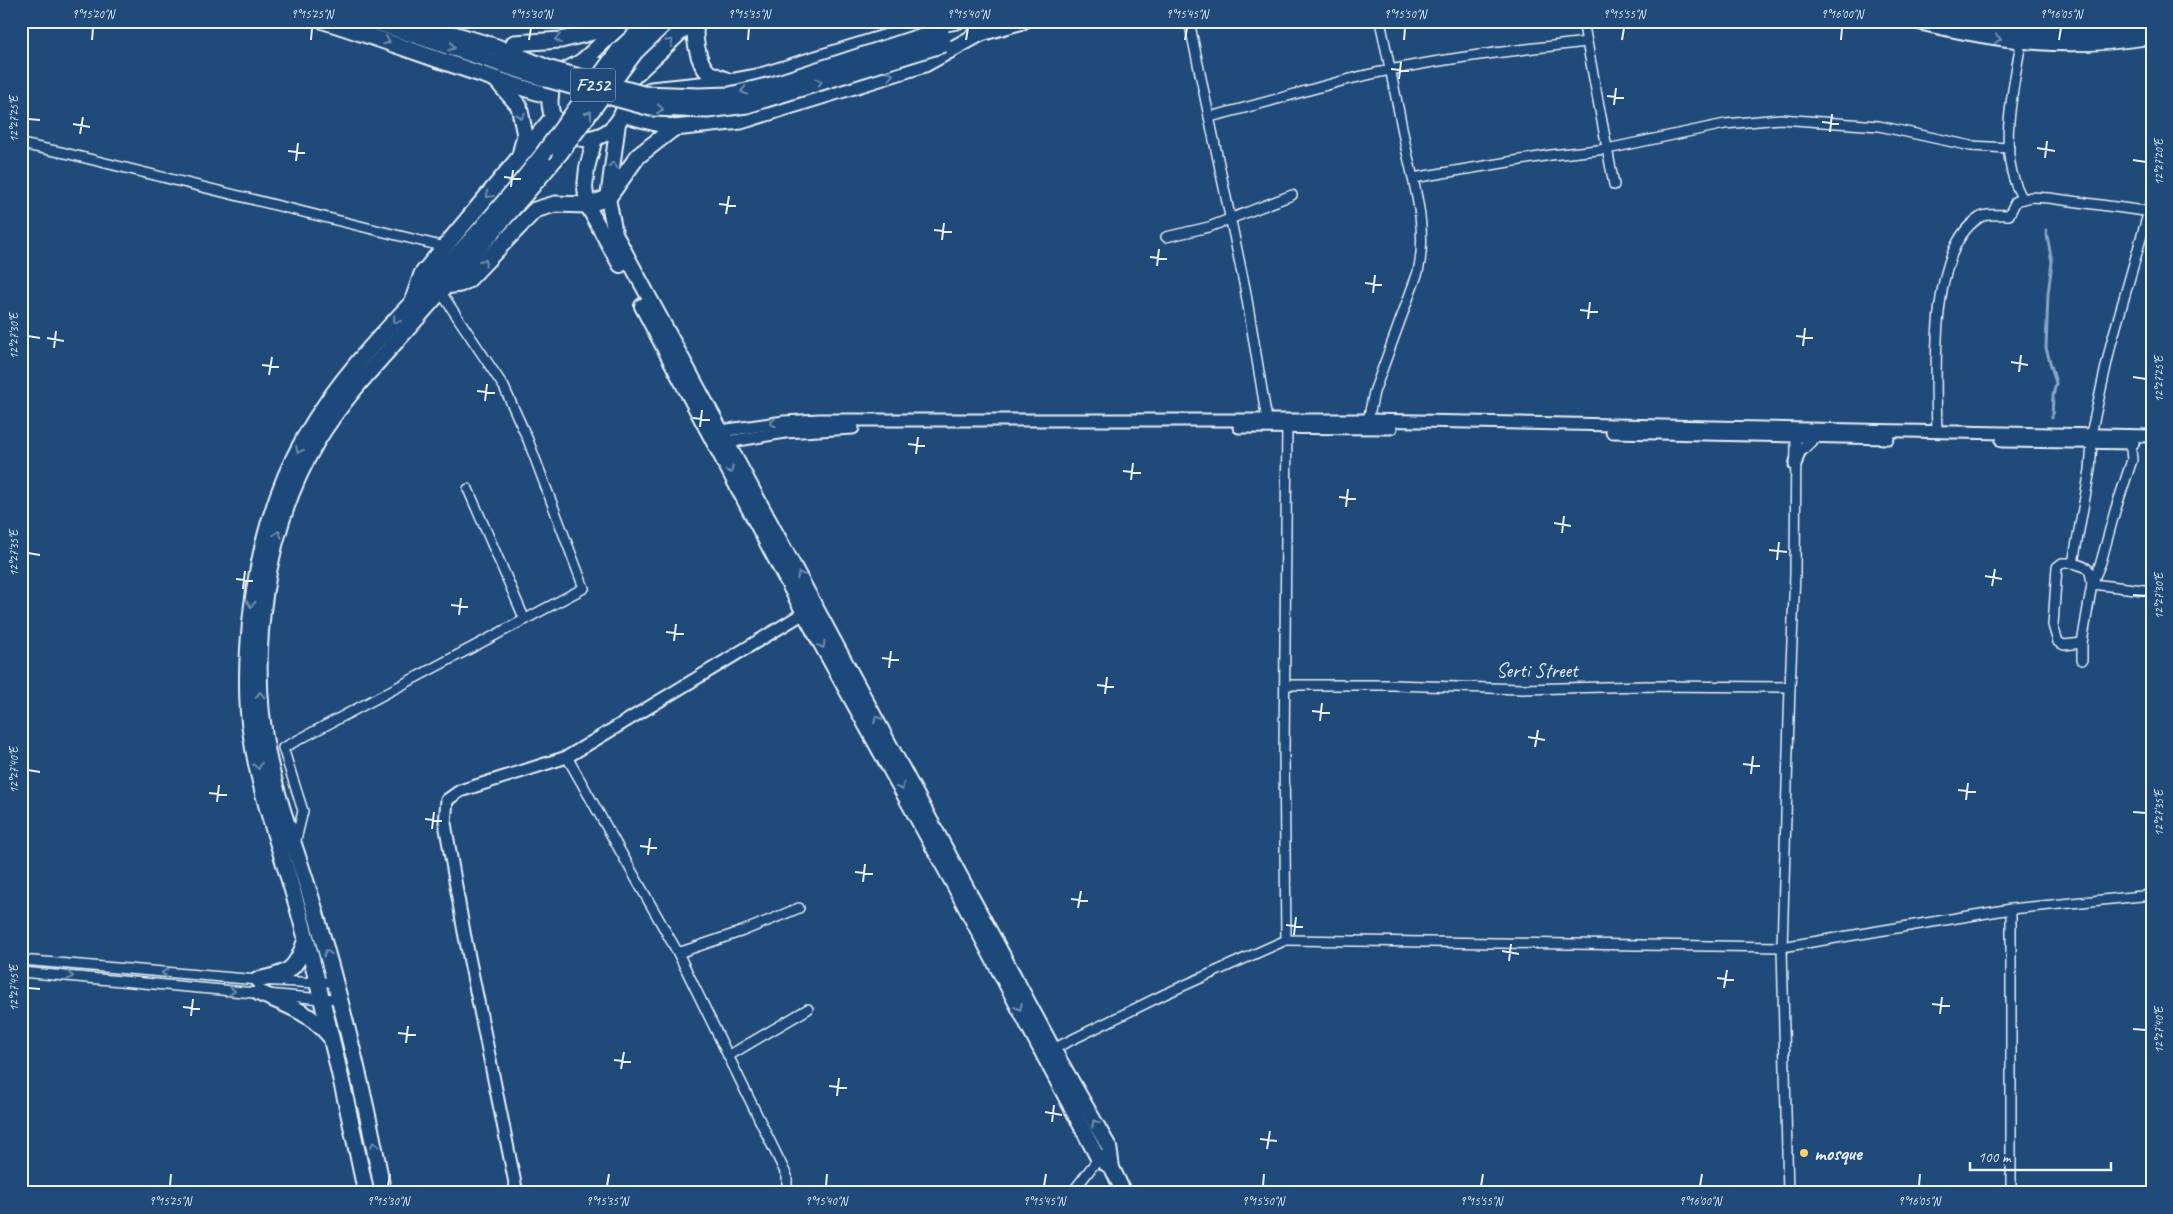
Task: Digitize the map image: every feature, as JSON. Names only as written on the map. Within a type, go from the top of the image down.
[{"type":"main road","points":[[324,21],[404,47],[497,81],[550,96]]},
{"type":"main road","name":"F252","points":[[372,21],[548,74]]},
{"type":"main road","name":"F252","points":[[410,21],[498,47],[548,74]]},
{"type":"main road","points":[[444,21],[575,65],[624,23]]},
{"type":"main road","name":"F252","points":[[413,300],[441,272],[511,194],[543,154],[619,50],[629,38],[650,21]]},
{"type":"main road","name":"F252","points":[[443,289],[560,154],[634,52],[666,21]]},
{"type":"main road","points":[[624,90],[692,21]]},
{"type":"main road","points":[[697,21],[695,28],[698,54],[708,72],[729,82]]},
{"type":"main road","points":[[624,90],[729,82],[761,76],[913,29],[958,21]]},
{"type":"main road","points":[[942,37],[966,21]]},
{"type":"main road","points":[[548,74],[643,94],[730,95],[942,37],[983,32],[1023,21]]},
{"type":"main road","points":[[1917,21],[1966,33],[2021,41],[2087,42],[2152,36]]},
{"type":"main road","points":[[1974,21],[2001,26],[2046,29],[2083,29],[2152,22]]},
{"type":"main road","points":[[514,43],[561,40],[624,23]]},
{"type":"main road","points":[[983,32],[926,64],[741,121],[674,128],[621,118],[608,198],[615,234],[719,437],[804,613],[954,884],[1098,1158],[1112,1168]]},
{"type":"main road","name":"F252","points":[[575,65],[604,66],[615,75],[624,90],[621,118],[612,130],[595,138],[578,138],[569,135],[561,129],[553,117],[550,96],[554,81],[575,65]]},
{"type":"main road","points":[[497,81],[520,106],[524,135],[519,159]]},
{"type":"main road","points":[[366,1193],[332,1038],[306,939],[266,803],[250,732],[247,670],[252,597],[263,536],[282,485],[305,436],[343,381],[413,300],[422,274],[553,117]]},
{"type":"main road","points":[[383,1193],[369,1118],[335,981],[314,907],[278,799],[268,756],[260,700],[262,628],[271,560],[287,506],[300,473],[317,441],[360,381],[443,289],[468,280],[535,210],[556,204],[587,205],[608,198],[638,156],[674,128]]},
{"type":"main road","points":[[595,138],[587,168],[585,187],[587,205],[719,437],[1108,1147],[1112,1168],[1124,1193]]},
{"type":"main road","points":[[258,987],[292,969],[300,957],[306,939]]},
{"type":"main road","points":[[258,987],[318,1022],[332,1038]]},
{"type":"street","points":[[1189,21],[1245,288],[1268,424]]},
{"type":"street","points":[[1367,424],[1374,392],[1418,272],[1422,253],[1422,240],[1413,178],[1380,21]]},
{"type":"street","points":[[1583,21],[1614,185]]},
{"type":"street","points":[[2021,41],[2010,116],[2009,148],[2013,179],[2024,199]]},
{"type":"street","points":[[1209,117],[1290,97],[1346,80],[1483,54],[1587,42]]},
{"type":"street","points":[[1413,178],[1551,155],[1608,149],[1725,124],[1780,119],[1879,126],[1971,146],[2009,148]]},
{"type":"street","points":[[21,144],[65,153],[446,247]]},
{"type":"street","points":[[1166,236],[1210,227],[1230,217],[1292,195]]},
{"type":"street","points":[[1937,432],[1936,341],[1938,308],[1946,274],[1956,244],[1970,224],[1981,216],[2009,215],[2016,202],[2031,197],[2150,212]]},
{"type":"street","points":[[2073,563],[2090,470],[2091,439],[2111,344],[2152,200]]},
{"type":"street","points":[[294,848],[303,811],[284,748],[584,588],[528,440],[504,387],[443,289]]},
{"type":"street","points":[[719,437],[784,422],[819,420],[1367,424],[1796,432],[1937,432],[2130,440],[2152,444]]},
{"type":"street","points":[[1286,940],[1287,424]]},
{"type":"street","points":[[1796,432],[1814,438],[2091,439]]},
{"type":"street","points":[[1788,1193],[1782,947],[1795,574],[1796,432]]},
{"type":"street","points":[[2130,440],[2152,436]]},
{"type":"street","points":[[1795,465],[1799,452],[1814,438]]},
{"type":"street","points":[[2082,660],[2082,643],[2092,584],[2102,562],[2115,511],[2132,460],[2130,440]]},
{"type":"street","points":[[468,489],[525,620]]},
{"type":"street","points":[[2082,643],[2064,645],[2058,642],[2053,625],[2057,567],[2062,563],[2073,563],[2086,567],[2090,571],[2092,584]]},
{"type":"street","points":[[2092,584],[2152,591]]},
{"type":"street","points":[[517,1193],[464,932],[445,823],[447,800],[460,791],[567,757],[804,613]]},
{"type":"street","name":"Serti Street","points":[[1285,685],[1392,685],[1522,689],[1646,686],[1790,687]]},
{"type":"street","points":[[567,757],[678,953],[787,1176],[787,1193]]},
{"type":"street","points":[[1053,1049],[1166,994],[1286,940],[1782,947],[2011,910],[2152,895]]},
{"type":"street","points":[[678,953],[743,931],[799,908]]},
{"type":"street","points":[[2011,910],[2011,1193]]},
{"type":"street","points":[[21,960],[258,987],[322,999],[339,998]]},
{"type":"street","points":[[21,972],[258,987],[335,981]]},
{"type":"street","points":[[728,1056],[808,1009]]},
{"type":"street","points":[[1072,1193],[1108,1147]]},
{"type":"waterway","points":[[2046,230],[2052,262],[2048,294],[2046,348],[2056,383],[2053,396],[2052,418]]},
{"type":"place","name":"mosque","points":[[1804,1153]]}]
